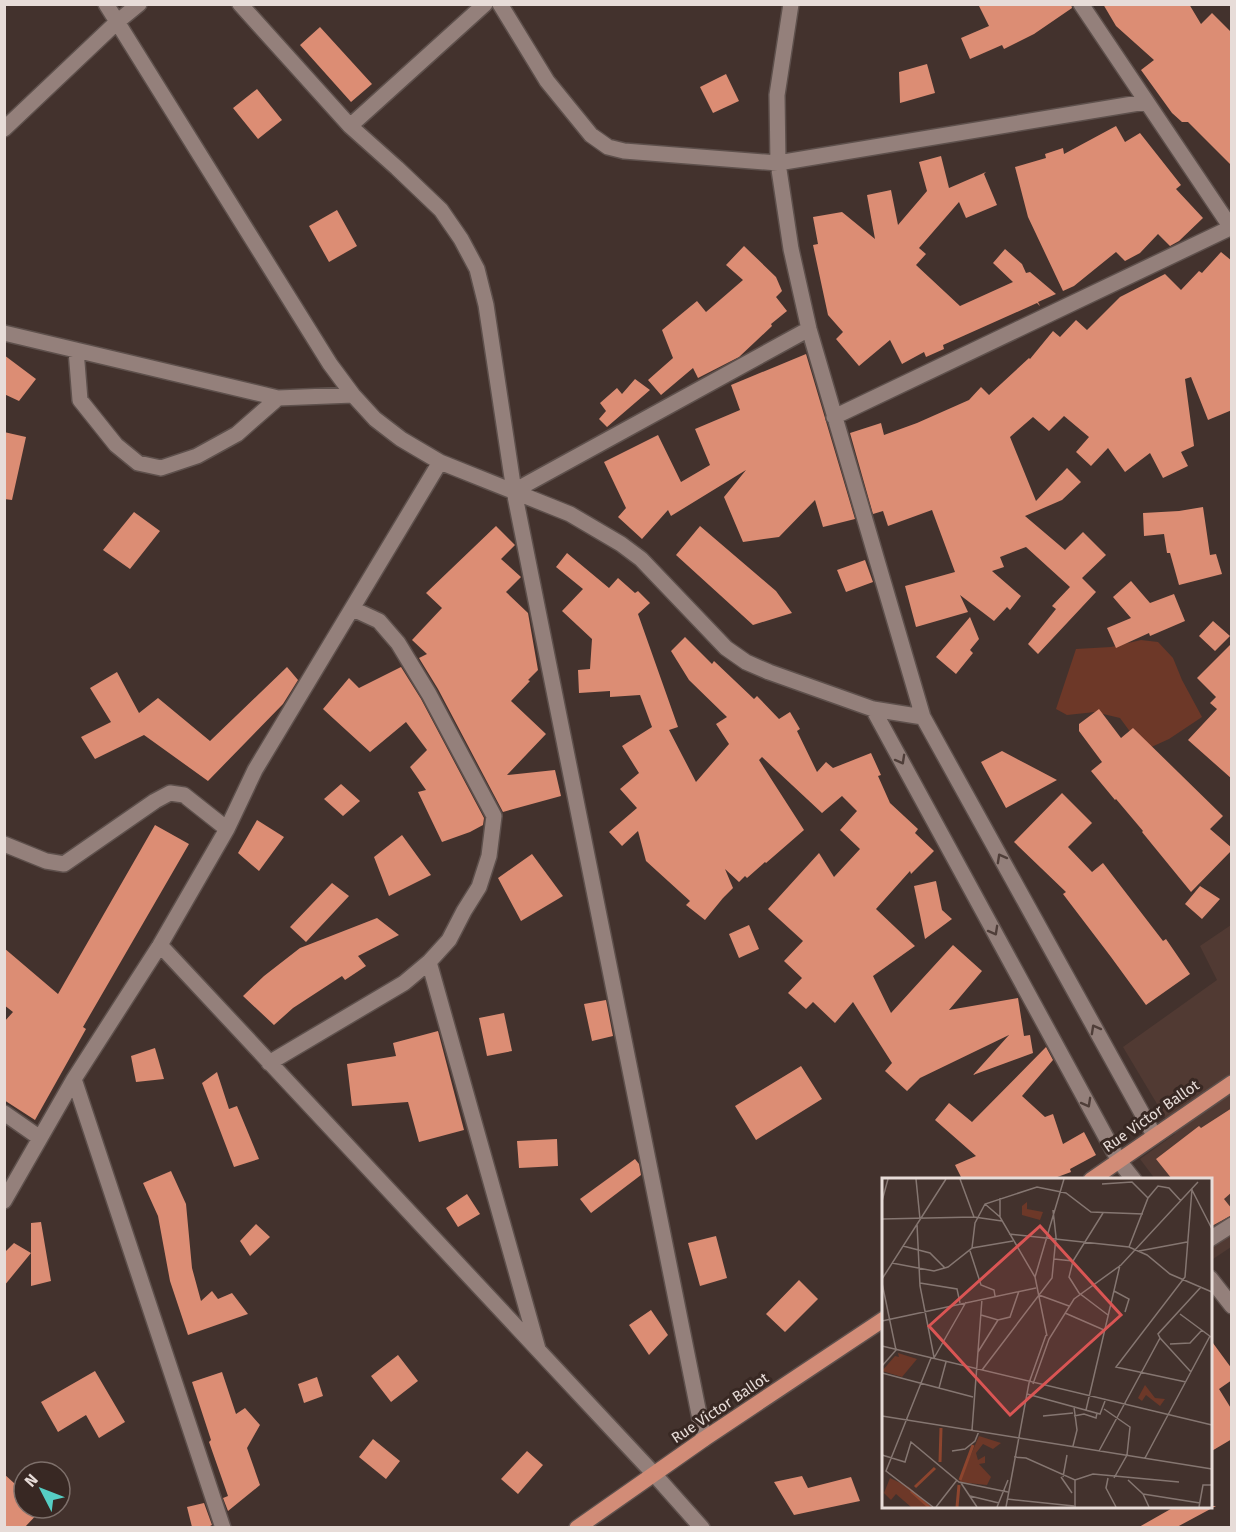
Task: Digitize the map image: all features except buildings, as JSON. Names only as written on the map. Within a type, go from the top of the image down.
[{"type":"main road","name":"Rue Victor Ballot","points":[[1093,1178],[1232,1083]]},
{"type":"main road","name":"Rue Victor Ballot","points":[[577,1527],[882,1320]]},
{"type":"street","points":[[106,4],[330,364],[352,395],[375,419],[401,439],[440,462],[570,514],[621,544],[641,560],[726,648],[746,662],[873,709],[923,717]]},
{"type":"street","points":[[4,129],[139,4]]},
{"type":"street","points":[[240,4],[350,126],[441,210],[461,239],[477,269],[486,305],[514,491],[705,1439]]},
{"type":"street","points":[[350,126],[485,4]]},
{"type":"street","points":[[500,4],[547,81],[591,135],[608,147],[624,151],[778,163],[1145,102]]},
{"type":"street","points":[[791,4],[777,95],[778,163],[791,249],[809,329],[923,717],[1154,1135]]},
{"type":"street","points":[[834,417],[1231,228],[1081,4]]},
{"type":"street","points":[[514,491],[809,329]]},
{"type":"street","points":[[4,333],[278,398],[352,395]]},
{"type":"street","points":[[76,350],[80,400],[116,445],[138,463],[161,468],[196,456],[237,434],[278,398]]},
{"type":"street","points":[[4,1201],[74,1079],[160,945],[227,828],[255,770],[440,462]]},
{"type":"street","points":[[269,1062],[405,983],[429,962],[449,940],[479,887],[489,856],[494,816],[429,694],[398,643],[379,621],[353,609]]},
{"type":"street","points":[[873,709],[1119,1161],[1133,1178]]},
{"type":"street","points":[[4,844],[46,861],[64,864],[170,793],[184,795],[227,828]]},
{"type":"street","points":[[160,945],[702,1527]]},
{"type":"street","points":[[429,962],[539,1351]]},
{"type":"street","points":[[74,1079],[223,1527]]},
{"type":"street","points":[[4,1113],[40,1138]]},
{"type":"street","points":[[1212,1238],[1232,1225]]},
{"type":"street","points":[[1212,1281],[1232,1306]]},
{"type":"shaded area","points":[[1141,640],[1158,642],[1173,658],[1202,717],[1169,739],[1147,749],[1120,718],[1095,712],[1067,715],[1056,709],[1076,649],[1111,647]]},
{"type":"shaded area","points":[[1231,925],[1231,1247],[1213,1259],[1212,1178],[1154,1178],[1140,1159],[1175,1134],[1123,1047],[1217,980],[1200,946]]}]
